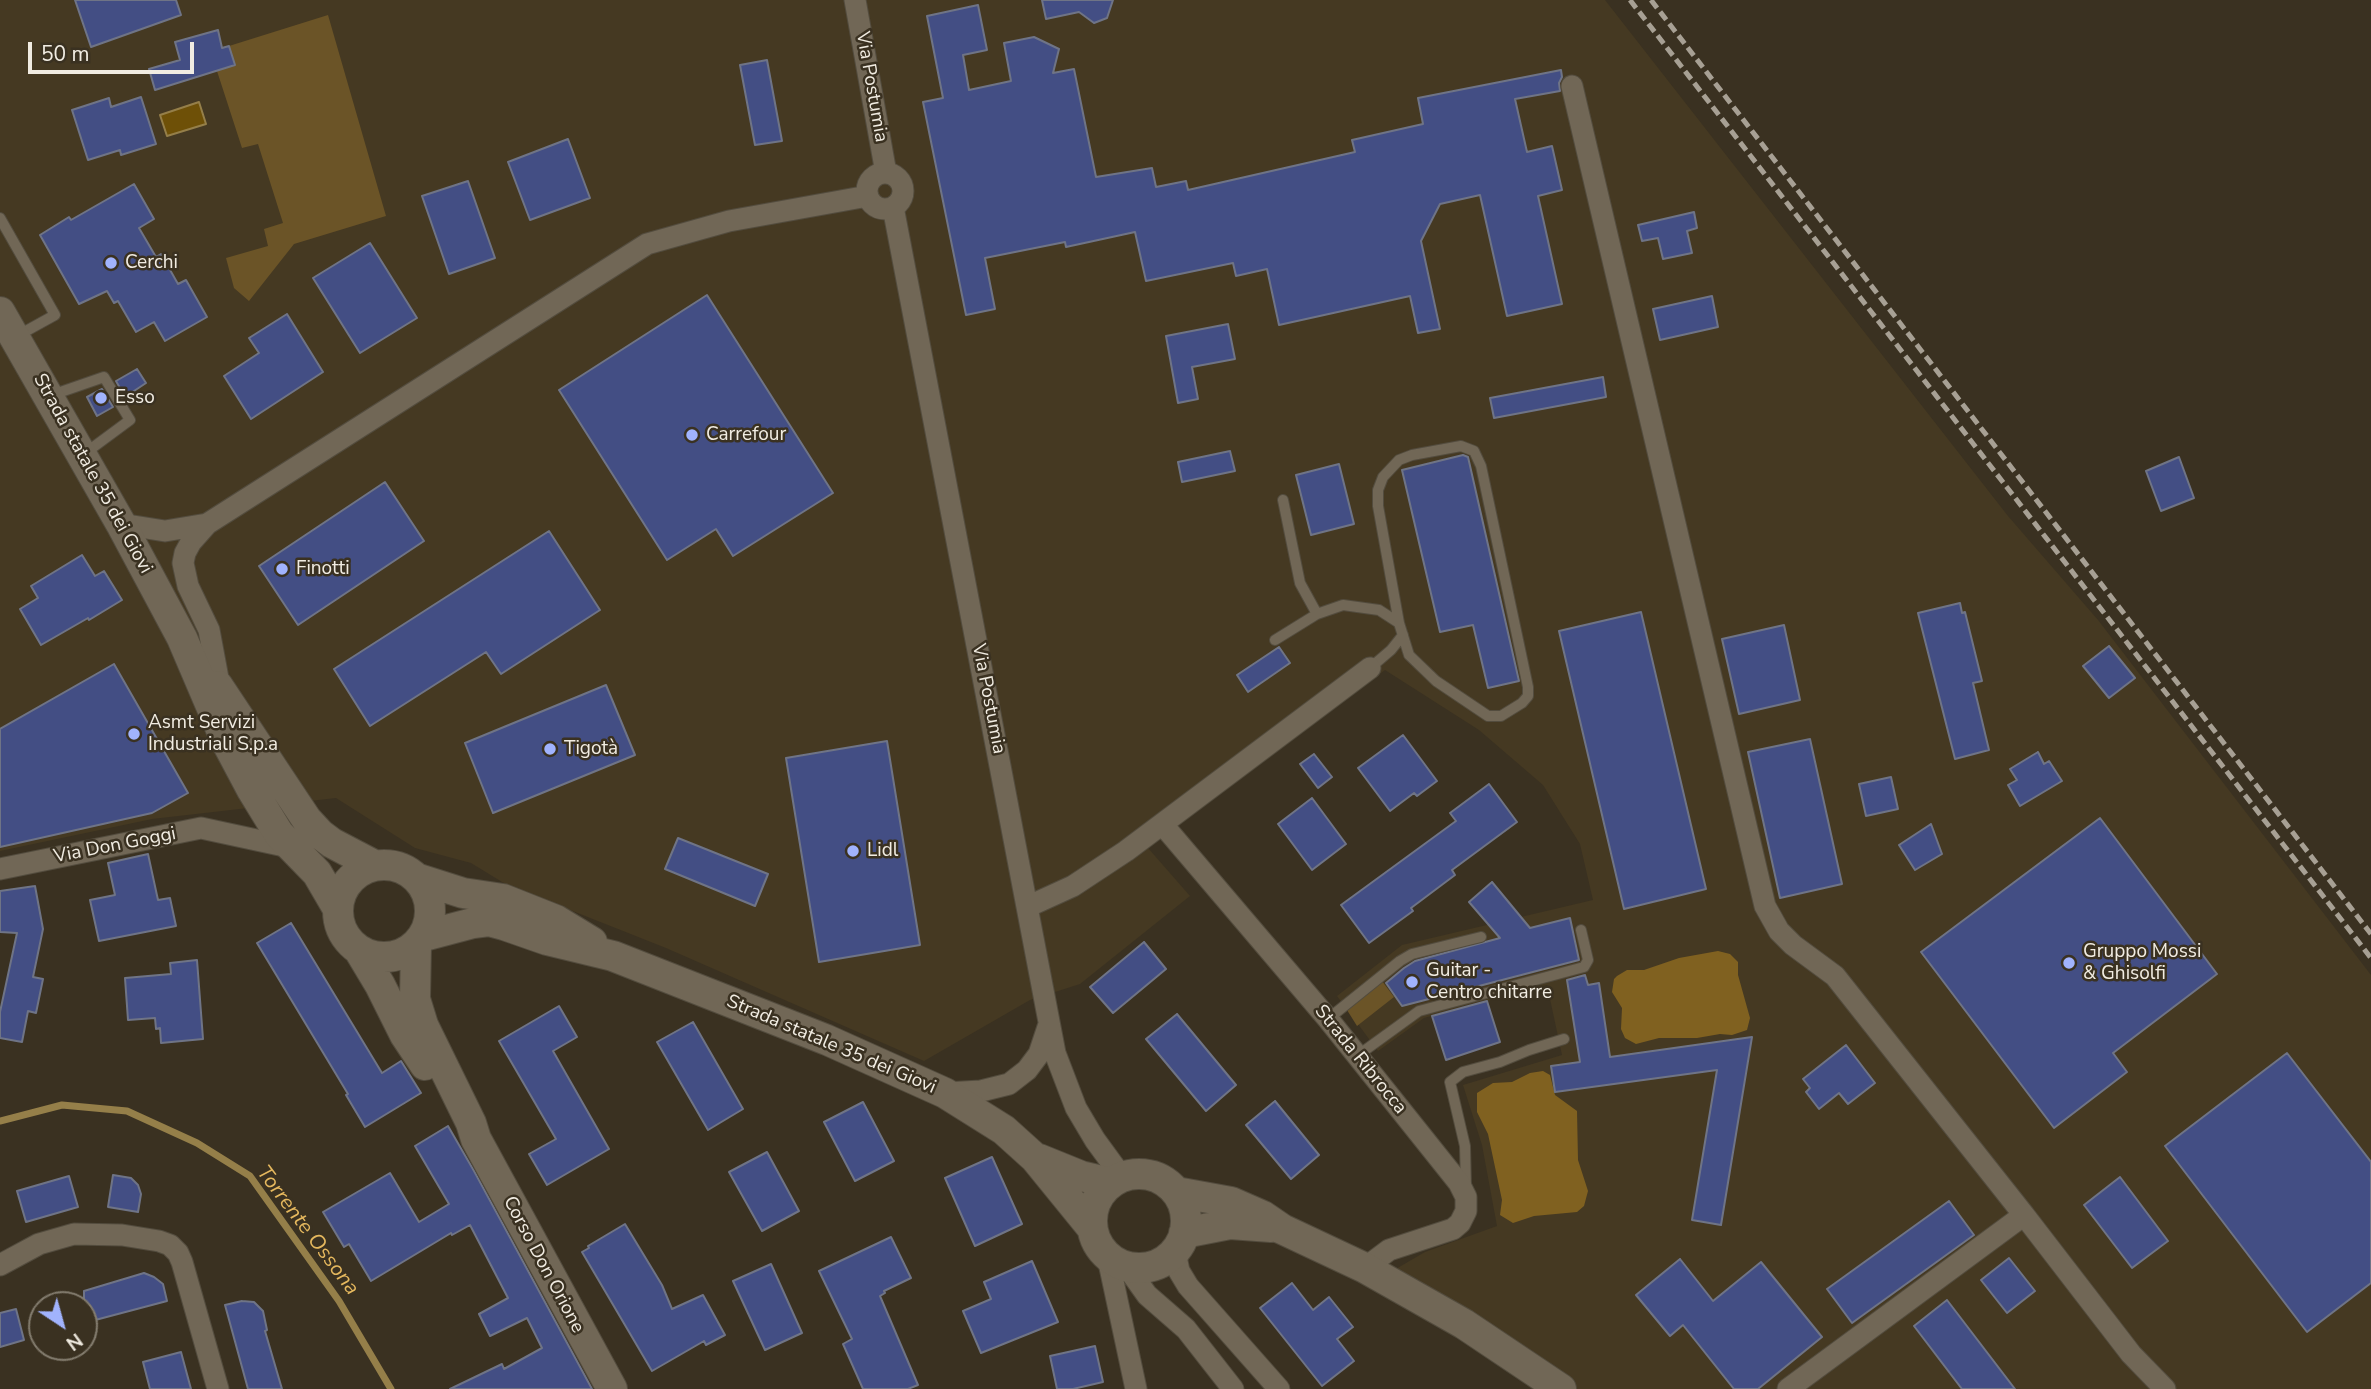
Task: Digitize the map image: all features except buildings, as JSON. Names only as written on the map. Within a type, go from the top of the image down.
[{"type":"main road","name":"Strada statale 35 dei Giovi","points":[[7,325],[183,638],[226,741],[269,820],[289,846],[317,873],[338,909]]},
{"type":"main road","name":"Strada statale 35 dei Giovi","points":[[183,638],[220,689],[297,808],[320,834],[374,865]]},
{"type":"main road","points":[[269,820],[320,834]]},
{"type":"main road","points":[[374,865],[398,866],[419,879],[430,901],[431,912],[420,940],[406,952],[395,956],[382,957],[359,950],[343,932],[338,909],[340,897],[353,877],[374,865]]},
{"type":"main road","name":"Strada statale 35 dei Giovi","points":[[419,879],[463,893],[492,896],[520,905],[581,933],[612,956]]},
{"type":"main road","name":"Strada statale 35 dei Giovi","points":[[420,940],[454,927],[489,921],[547,940],[612,956],[827,1040],[944,1093],[1004,1130],[1035,1158],[1091,1228]]},
{"type":"main road","name":"Corso Don Orione","points":[[420,940],[415,999],[423,1025],[471,1123],[476,1139],[612,1389]]},
{"type":"main road","name":"Corso Don Orione","points":[[359,950],[405,1035],[476,1139]]},
{"type":"main road","name":"Strada statale 35 dei Giovi","points":[[1035,1158],[1081,1176],[1116,1180]]},
{"type":"main road","points":[[1180,1243],[1186,1219],[1183,1205],[1176,1192],[1165,1182],[1152,1175],[1137,1174],[1116,1180],[1098,1197],[1092,1212],[1091,1228],[1094,1239],[1118,1263],[1140,1269],[1153,1266],[1180,1243],[1230,1224],[1282,1229]]},
{"type":"main road","points":[[1176,1192],[1231,1202],[1365,1268],[1464,1324],[1561,1389]]},
{"type":"street","name":"Via Postumia","points":[[855,0],[886,173]]},
{"type":"street","points":[[1572,86],[1765,906],[1779,931],[1835,976],[2131,1354],[2165,1389]]},
{"type":"street","points":[[886,173],[896,178],[902,188],[901,199],[893,207],[877,207],[867,196],[867,190],[871,180],[886,173]]},
{"type":"street","points":[[220,689],[209,630],[188,586],[183,563],[191,542],[207,524],[647,244],[729,221],[867,196]]},
{"type":"street","name":"Via Postumia","points":[[893,207],[1055,1054],[1076,1108],[1116,1180]]},
{"type":"street","points":[[121,524],[165,531],[207,524]]},
{"type":"street","points":[[1027,907],[1073,886],[1163,825],[1370,668]]},
{"type":"street","name":"Via Don Goggi","points":[[230,834],[269,820]]},
{"type":"street","name":"Strada Ribrocca","points":[[1163,825],[1328,1019],[1459,1183],[1465,1197]]},
{"type":"street","name":"Via Don Goggi","points":[[0,869],[201,828],[289,846]]},
{"type":"street","points":[[944,1093],[981,1091],[1009,1084],[1027,1070],[1039,1054],[1049,1025]]},
{"type":"street","points":[[1365,1268],[1389,1250],[1453,1229],[1460,1223],[1466,1211],[1465,1197]]},
{"type":"street","points":[[1788,1389],[2024,1215]]},
{"type":"street","points":[[0,1265],[38,1244],[74,1234],[122,1235],[170,1245],[178,1253],[188,1279],[218,1389]]},
{"type":"street","points":[[1180,1243],[1179,1271],[1188,1286],[1279,1389]]},
{"type":"street","points":[[1118,1263],[1147,1295],[1186,1329],[1233,1389]]},
{"type":"street","points":[[1118,1263],[1126,1335],[1136,1389]]},
{"type":"street","points":[[1126,1335],[1131,1304],[1147,1295]]},
{"type":"lane","points":[[0,218],[55,315],[7,325]]},
{"type":"lane","points":[[48,396],[104,377],[130,420],[82,456]]},
{"type":"lane","points":[[1461,446],[1468,448],[1477,455],[1481,466],[1528,696],[1514,709],[1501,716],[1488,716],[1436,681],[1409,655],[1403,635],[1378,506],[1378,490],[1383,477],[1399,460],[1432,450],[1461,446]]},
{"type":"lane","points":[[1283,500],[1300,583],[1317,614]]},
{"type":"lane","points":[[1275,640],[1317,614],[1343,605],[1379,610],[1399,623]]},
{"type":"lane","points":[[1370,668],[1386,655],[1403,635]]},
{"type":"lane","points":[[1357,1056],[1419,1011],[1584,967],[1588,960],[1581,930]]},
{"type":"lane","points":[[1328,1019],[1412,954],[1481,937]]},
{"type":"lane","points":[[1465,1197],[1465,1146],[1450,1082],[1463,1072],[1564,1039]]},
{"type":"shaded area","points":[[0,0],[1605,0],[2008,516],[2098,620],[2371,975],[2371,1389],[1561,1389],[1382,1277],[1425,1252],[1497,1226],[1482,1145],[1463,1085],[1562,1055],[1547,985],[1424,1018],[1378,1051],[1337,996],[1402,945],[1593,900],[1580,844],[1543,785],[1479,730],[1385,670],[1148,848],[1190,896],[1080,984],[1030,1000],[924,1061],[666,948],[507,885],[471,863],[415,848],[336,798],[152,819],[0,851]]},
{"type":"shaded area","points":[[328,15],[386,216],[294,244],[249,301],[234,288],[226,258],[268,246],[264,229],[283,223],[258,144],[242,148],[217,71],[234,65],[229,46]]},
{"type":"shaded area","points":[[199,102],[206,124],[167,136],[160,115]]},
{"type":"shaded area","points":[[1718,951],[1730,954],[1738,962],[1738,975],[1750,1018],[1747,1030],[1732,1035],[1659,1038],[1636,1044],[1625,1038],[1621,1029],[1622,1008],[1612,992],[1617,976],[1627,970],[1644,970],[1679,958]]},
{"type":"shaded area","points":[[1382,981],[1394,997],[1357,1026],[1347,1010]]},
{"type":"shaded area","points":[[1543,1071],[1550,1075],[1555,1095],[1577,1111],[1578,1160],[1588,1191],[1584,1206],[1577,1212],[1534,1216],[1513,1223],[1500,1215],[1502,1200],[1488,1134],[1477,1112],[1477,1093],[1493,1083],[1512,1082],[1530,1073]]},
{"type":"waterway","name":"Torrente Ossona","points":[[0,1121],[62,1105],[127,1111],[197,1143],[250,1176],[339,1301],[391,1389]]},
{"type":"railway","points":[[1630,0],[2371,958]]},
{"type":"railway","points":[[1651,0],[2371,934]]},
{"type":"place","name":"Cerchi","points":[[111,263]]},
{"type":"place","name":"Esso","points":[[101,398]]},
{"type":"place","name":"Carrefour","points":[[692,435]]},
{"type":"place","name":"Finotti","points":[[282,569]]},
{"type":"place","name":"Asmt Servizi Industriali S.p.a","points":[[134,734]]},
{"type":"place","name":"Tigotà","points":[[550,749]]},
{"type":"place","name":"Lidl","points":[[853,851]]},
{"type":"place","name":"Gruppo Mossi & Ghisolfi","points":[[2069,963]]},
{"type":"place","name":"Guitar - Centro chitarre","points":[[1412,982]]}]
